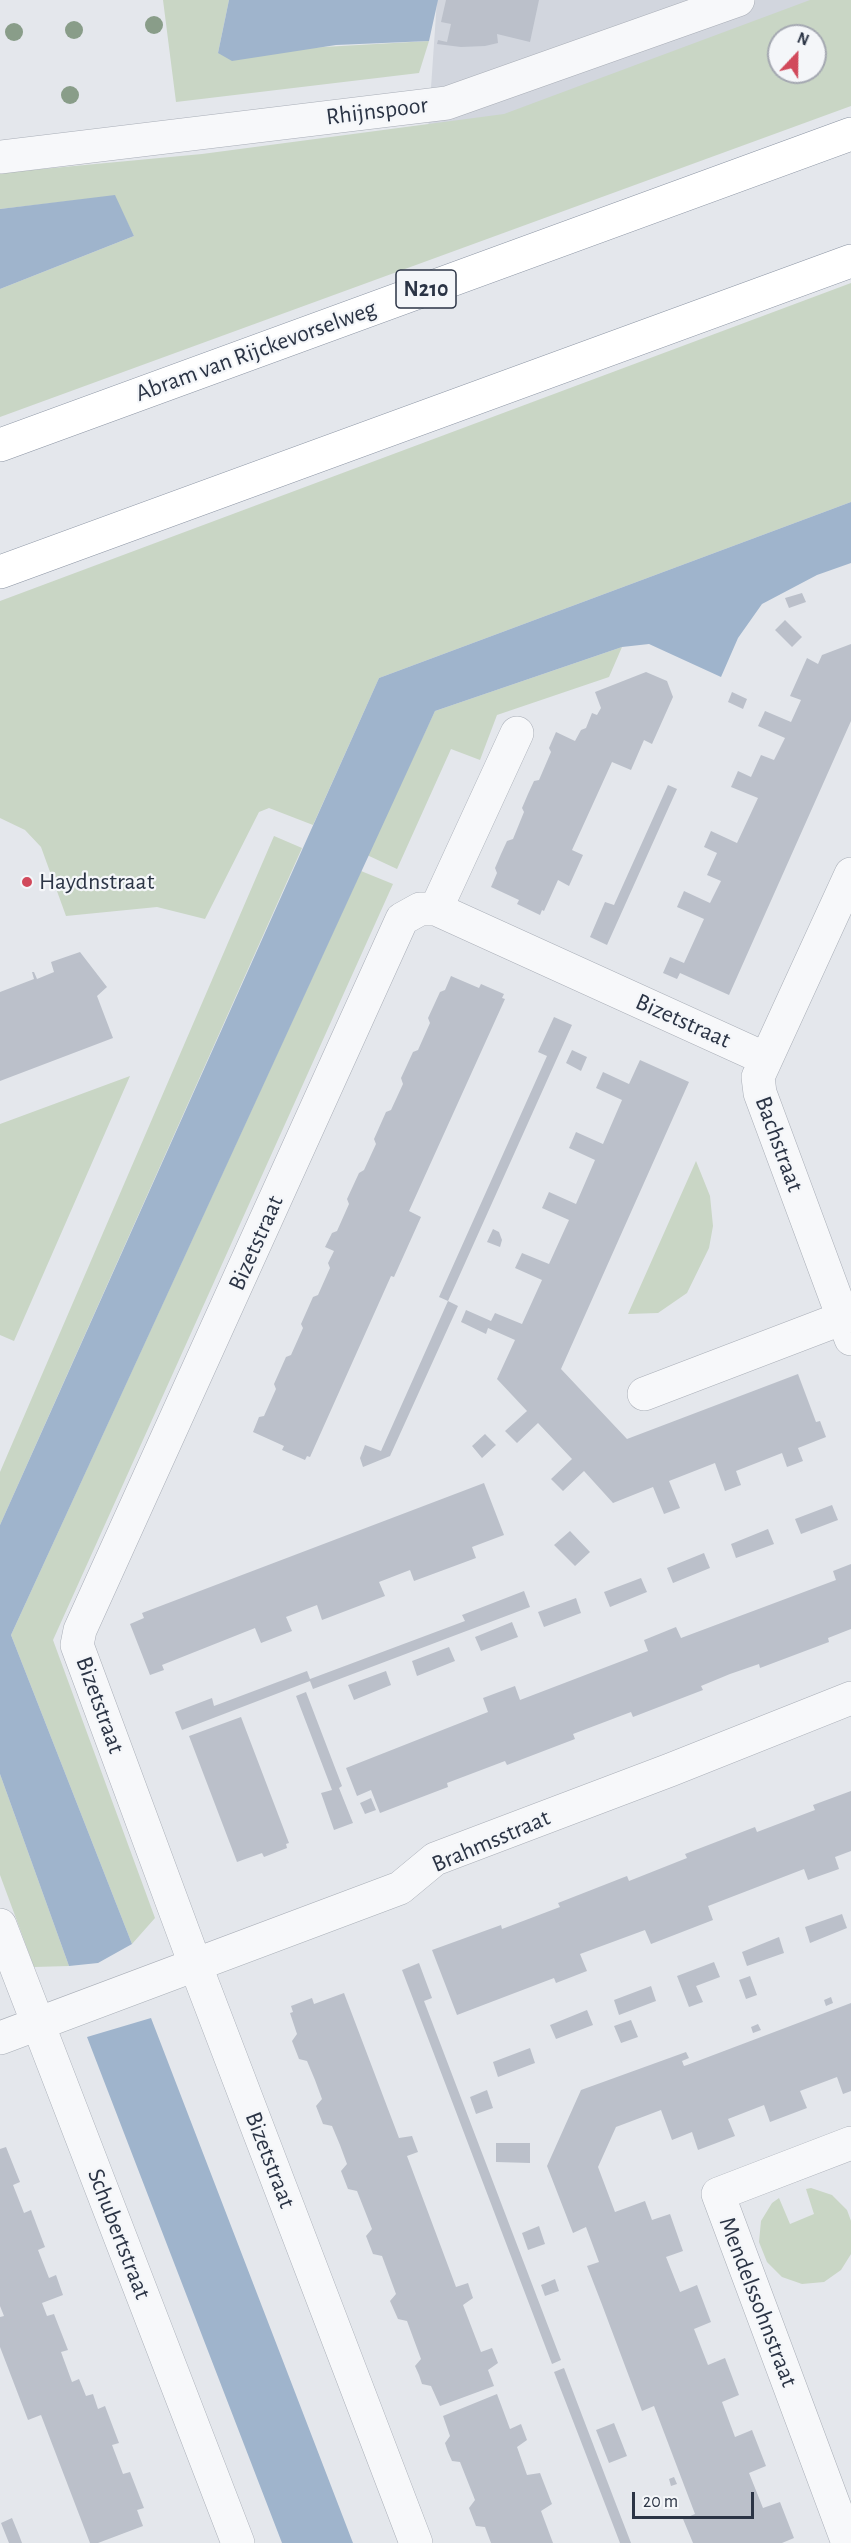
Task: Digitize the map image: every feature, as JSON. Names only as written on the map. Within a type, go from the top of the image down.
[{"type":"highway","name":"Abram van Rijckevorselweg","points":[[0,445],[851,134]]},
{"type":"highway","points":[[0,572],[851,261]]},
{"type":"street","name":"Rhijnspoor","points":[[0,156],[447,103],[738,0]]},
{"type":"street","points":[[436,909],[517,733]]},
{"type":"street","name":"Bachstraat","points":[[644,1394],[847,1329],[760,1093],[758,1077],[851,874]]},
{"type":"street","name":"Bizetstraat","points":[[416,2543],[195,1964],[77,1645],[80,1630],[402,919],[420,909],[436,909],[766,1059]]},
{"type":"street","name":"Brahmsstraat","points":[[0,2038],[400,1888],[435,1859],[670,1770],[851,1698]]},
{"type":"street","name":"Schubertstraat","points":[[0,1925],[238,2543]]},
{"type":"street","name":"Mendelssohnstraat","points":[[849,2543],[717,2194],[851,2144]]},
{"type":"shaded area","points":[[437,0],[851,0],[827,48],[827,24],[767,24],[767,84],[783,84],[422,219]]},
{"type":"green space","points":[[163,0],[229,0],[218,53],[429,41],[419,73],[176,102]]},
{"type":"green space","points":[[810,0],[851,0],[851,106],[0,417],[0,289],[134,236],[114,196],[0,209],[0,173],[202,154],[504,114]]},
{"type":"green space","points":[[851,283],[851,502],[379,678],[313,825],[269,808],[259,812],[205,919],[157,907],[66,916],[41,847],[25,830],[0,818],[0,601]]},
{"type":"green space","points":[[622,647],[609,677],[497,715],[480,760],[451,749],[397,869],[367,855],[435,711]]},
{"type":"green space","points":[[274,836],[302,848],[0,1525],[0,1472]]},
{"type":"green space","points":[[361,871],[393,884],[53,1640],[155,1918],[132,1944],[11,1635]]},
{"type":"green space","points":[[130,1076],[14,1341],[0,1335],[0,1124]]},
{"type":"green space","points":[[696,1161],[710,1196],[713,1226],[709,1248],[687,1293],[658,1313],[628,1314]]},
{"type":"green space","points":[[0,1774],[69,1966],[34,1967],[0,1875]]},
{"type":"green space","points":[[811,2188],[832,2195],[847,2210],[851,2221],[851,2254],[841,2270],[824,2282],[802,2284],[782,2277],[767,2262],[759,2242],[761,2221],[772,2203],[779,2198],[790,2224],[814,2214],[806,2189]]},
{"type":"water","points":[[229,0],[438,0],[429,41],[336,45],[232,61],[218,53]]},
{"type":"water","points":[[115,195],[134,236],[0,289],[0,209]]},
{"type":"water","points":[[851,502],[851,563],[817,575],[762,604],[738,638],[721,677],[649,644],[622,647],[435,711],[11,1635],[132,1944],[98,1963],[69,1966],[0,1774],[0,1525],[379,678]]},
{"type":"water","points":[[151,2018],[353,2543],[282,2543],[87,2037]]},
{"type":"building","points":[[446,0],[539,0],[530,42],[497,34],[498,43],[485,46],[461,47],[437,44],[438,40],[447,42],[451,24],[441,22]]},
{"type":"building","points":[[802,593],[806,602],[789,608],[785,598]]},
{"type":"building","points":[[785,620],[802,637],[792,647],[775,630]]},
{"type":"building","points":[[851,644],[851,721],[729,995],[680,973],[677,979],[663,973],[670,957],[684,963],[704,919],[677,907],[684,891],[710,903],[721,881],[707,875],[717,853],[704,847],[711,831],[737,843],[758,798],[731,787],[738,771],[751,777],[761,755],[774,760],[785,738],[758,726],[765,711],[791,722],[801,700],[790,696],[807,658],[818,664],[822,655]]},
{"type":"building","points":[[646,672],[667,681],[673,697],[652,744],[644,740],[631,770],[612,762],[572,850],[583,855],[569,886],[558,880],[540,915],[517,904],[519,900],[491,887],[497,873],[495,868],[507,841],[513,839],[524,812],[522,808],[534,781],[539,780],[551,752],[549,748],[556,732],[575,741],[581,730],[586,728],[592,713],[597,715],[601,708],[595,692]]},
{"type":"building","points":[[732,692],[747,699],[743,709],[728,702]]},
{"type":"building","points":[[668,785],[677,789],[607,945],[590,937],[605,902],[614,905]]},
{"type":"building","points":[[80,952],[107,987],[97,996],[113,1038],[0,1081],[0,992],[34,979],[32,972],[37,979],[54,972],[51,962]]},
{"type":"building","points":[[451,976],[479,988],[481,984],[504,994],[502,998],[505,999],[409,1211],[421,1217],[394,1277],[391,1276],[310,1457],[307,1456],[305,1460],[282,1450],[284,1446],[253,1432],[259,1417],[264,1416],[276,1389],[274,1384],[286,1357],[291,1355],[313,1297],[318,1295],[330,1268],[328,1263],[334,1251],[325,1247],[332,1233],[337,1231],[349,1204],[347,1199],[376,1144],[374,1139],[386,1112],[391,1110],[403,1084],[401,1078],[413,1052],[418,1050],[430,1023],[428,1018],[440,992],[445,990]]},
{"type":"building","points":[[554,1017],[572,1025],[448,1301],[439,1297],[547,1056],[538,1052]]},
{"type":"building","points":[[572,1050],[587,1057],[581,1071],[566,1063]]},
{"type":"building","points":[[640,1060],[689,1082],[561,1369],[627,1439],[798,1374],[816,1422],[820,1421],[826,1437],[798,1448],[803,1461],[787,1467],[782,1453],[736,1471],[741,1485],[725,1491],[715,1463],[669,1481],[680,1508],[664,1514],[653,1487],[613,1503],[584,1471],[563,1491],[551,1479],[572,1459],[538,1423],[517,1443],[505,1431],[527,1411],[497,1379],[515,1340],[488,1328],[486,1334],[461,1322],[466,1310],[491,1321],[495,1313],[522,1324],[542,1280],[515,1268],[522,1253],[549,1264],[569,1220],[542,1208],[549,1192],[576,1204],[595,1160],[569,1148],[576,1132],[603,1144],[622,1100],[596,1088],[603,1072],[629,1084]]},
{"type":"building","points":[[493,1229],[499,1232],[502,1240],[500,1247],[487,1242]]},
{"type":"building","points":[[448,1301],[458,1306],[390,1456],[363,1467],[360,1458],[365,1445],[381,1451]]},
{"type":"building","points":[[485,1434],[496,1445],[482,1458],[472,1446]]},
{"type":"building","points":[[484,1483],[504,1535],[472,1547],[476,1558],[414,1581],[410,1570],[379,1582],[385,1596],[322,1620],[317,1605],[286,1617],[292,1631],[261,1643],[255,1628],[162,1665],[164,1670],[150,1675],[130,1624],[144,1618],[142,1613]]},
{"type":"building","points":[[832,1505],[838,1520],[801,1534],[795,1519]]},
{"type":"building","points":[[768,1529],[774,1544],[736,1558],[731,1544]]},
{"type":"building","points":[[570,1531],[590,1552],[575,1566],[554,1545]]},
{"type":"building","points":[[704,1553],[710,1568],[673,1583],[667,1568]]},
{"type":"building","points":[[851,1564],[851,1629],[828,1638],[829,1642],[760,1668],[759,1664],[730,1674],[701,1686],[703,1690],[633,1717],[631,1712],[573,1734],[575,1739],[507,1765],[505,1761],[447,1783],[448,1787],[380,1813],[371,1790],[357,1796],[346,1768],[488,1712],[483,1698],[515,1686],[520,1700],[648,1651],[644,1640],[676,1627],[681,1638],[836,1580],[833,1571]]},
{"type":"building","points":[[641,1578],[647,1592],[610,1607],[604,1592]]},
{"type":"building","points":[[524,1591],[530,1607],[313,1689],[310,1681],[182,1730],[175,1712],[212,1698],[214,1706],[307,1671],[310,1679],[465,1621],[462,1615]]},
{"type":"building","points":[[576,1598],[581,1613],[544,1627],[538,1612]]},
{"type":"building","points":[[512,1622],[518,1637],[481,1651],[475,1637]]},
{"type":"building","points":[[449,1647],[455,1661],[417,1676],[412,1661]]},
{"type":"building","points":[[386,1671],[391,1685],[354,1700],[348,1685]]},
{"type":"building","points":[[306,1692],[342,1786],[339,1788],[353,1823],[334,1830],[321,1793],[332,1790],[296,1696]]},
{"type":"building","points":[[241,1717],[289,1843],[286,1844],[287,1848],[264,1857],[262,1853],[237,1862],[189,1736]]},
{"type":"building","points":[[851,1791],[851,1851],[835,1857],[839,1869],[808,1880],[804,1869],[708,1906],[713,1920],[651,1944],[645,1930],[580,1954],[587,1971],[556,1983],[554,1978],[457,2015],[432,1950],[501,1925],[502,1929],[560,1907],[558,1903],[627,1876],[629,1881],[687,1858],[685,1854],[755,1827],[757,1832],[815,1810],[813,1805]]},
{"type":"building","points":[[371,1798],[376,1810],[365,1814],[360,1803]]},
{"type":"building","points":[[842,1914],[847,1928],[810,1943],[805,1927]]},
{"type":"building","points":[[779,1937],[784,1953],[747,1966],[742,1952]]},
{"type":"building","points":[[714,1962],[720,1977],[696,1986],[703,2002],[689,2007],[677,1976]]},
{"type":"building","points":[[419,1963],[432,1998],[424,2001],[561,2360],[552,2364],[402,1970]]},
{"type":"building","points":[[750,1976],[757,1995],[746,1999],[739,1980]]},
{"type":"building","points":[[651,1986],[656,2001],[619,2015],[614,2000]]},
{"type":"building","points":[[344,1993],[399,2138],[412,2136],[418,2152],[407,2156],[456,2287],[468,2283],[473,2298],[463,2305],[481,2352],[492,2348],[498,2363],[488,2370],[494,2386],[440,2406],[431,2386],[422,2384],[415,2366],[421,2359],[407,2321],[398,2319],[390,2301],[396,2294],[382,2256],[373,2254],[366,2236],[372,2229],[357,2191],[348,2189],[341,2171],[347,2164],[340,2145],[332,2126],[323,2124],[316,2106],[322,2099],[315,2080],[307,2061],[299,2059],[292,2041],[297,2034],[290,2013],[293,2012],[291,2006],[312,1998],[314,2004]]},
{"type":"building","points":[[831,1997],[833,2003],[826,2006],[824,2000]]},
{"type":"building","points":[[851,2003],[851,2091],[843,2094],[837,2077],[800,2091],[807,2108],[770,2122],[764,2105],[728,2119],[735,2136],[698,2150],[692,2132],[672,2140],[661,2110],[616,2127],[598,2167],[615,2212],[645,2201],[652,2220],[670,2214],[683,2251],[666,2257],[680,2292],[697,2285],[711,2322],[694,2329],[708,2365],[725,2358],[739,2395],[722,2402],[735,2437],[752,2430],[766,2466],[749,2473],[763,2508],[780,2502],[794,2538],[782,2543],[693,2543],[683,2519],[695,2514],[654,2406],[642,2411],[587,2266],[599,2262],[586,2227],[573,2233],[547,2166],[581,2090],[686,2052],[689,2058],[682,2061],[684,2066]]},
{"type":"building","points":[[587,2010],[593,2025],[556,2039],[550,2025]]},
{"type":"building","points":[[631,2020],[638,2037],[621,2043],[614,2026]]},
{"type":"building","points":[[758,2024],[761,2030],[753,2033],[751,2027]]},
{"type":"building","points":[[530,2048],[535,2063],[498,2077],[493,2062]]},
{"type":"building","points":[[487,2090],[493,2108],[476,2114],[470,2097]]},
{"type":"building","points":[[496,2143],[530,2143],[530,2163],[496,2162]]},
{"type":"building","points":[[6,2147],[20,2182],[13,2185],[24,2213],[31,2210],[45,2247],[38,2250],[49,2278],[56,2275],[63,2295],[42,2303],[47,2316],[54,2314],[68,2350],[61,2352],[72,2382],[79,2379],[86,2396],[93,2394],[98,2409],[105,2406],[119,2443],[112,2445],[123,2474],[130,2472],[144,2508],[137,2510],[143,2526],[98,2543],[90,2543],[41,2415],[28,2420],[0,2347],[0,2317],[4,2316],[0,2306],[0,2149]]},
{"type":"building","points":[[539,2226],[545,2244],[528,2250],[522,2233]]},
{"type":"building","points":[[555,2279],[559,2291],[545,2296],[541,2285]]},
{"type":"building","points":[[564,2368],[631,2543],[620,2543],[554,2372]]},
{"type":"building","points":[[497,2394],[510,2429],[521,2424],[527,2440],[517,2447],[527,2475],[540,2473],[552,2504],[541,2511],[553,2543],[491,2543],[485,2527],[476,2526],[469,2508],[475,2500],[460,2462],[452,2461],[448,2452],[445,2443],[450,2436],[443,2416]]},
{"type":"building","points":[[614,2423],[627,2456],[609,2463],[596,2430]]},
{"type":"building","points":[[674,2477],[677,2484],[671,2486],[669,2479]]},
{"type":"building","points":[[12,2518],[22,2543],[9,2543],[1,2523]]},
{"type":"place","name":"Haydnstraat","points":[[27,882]]}]
